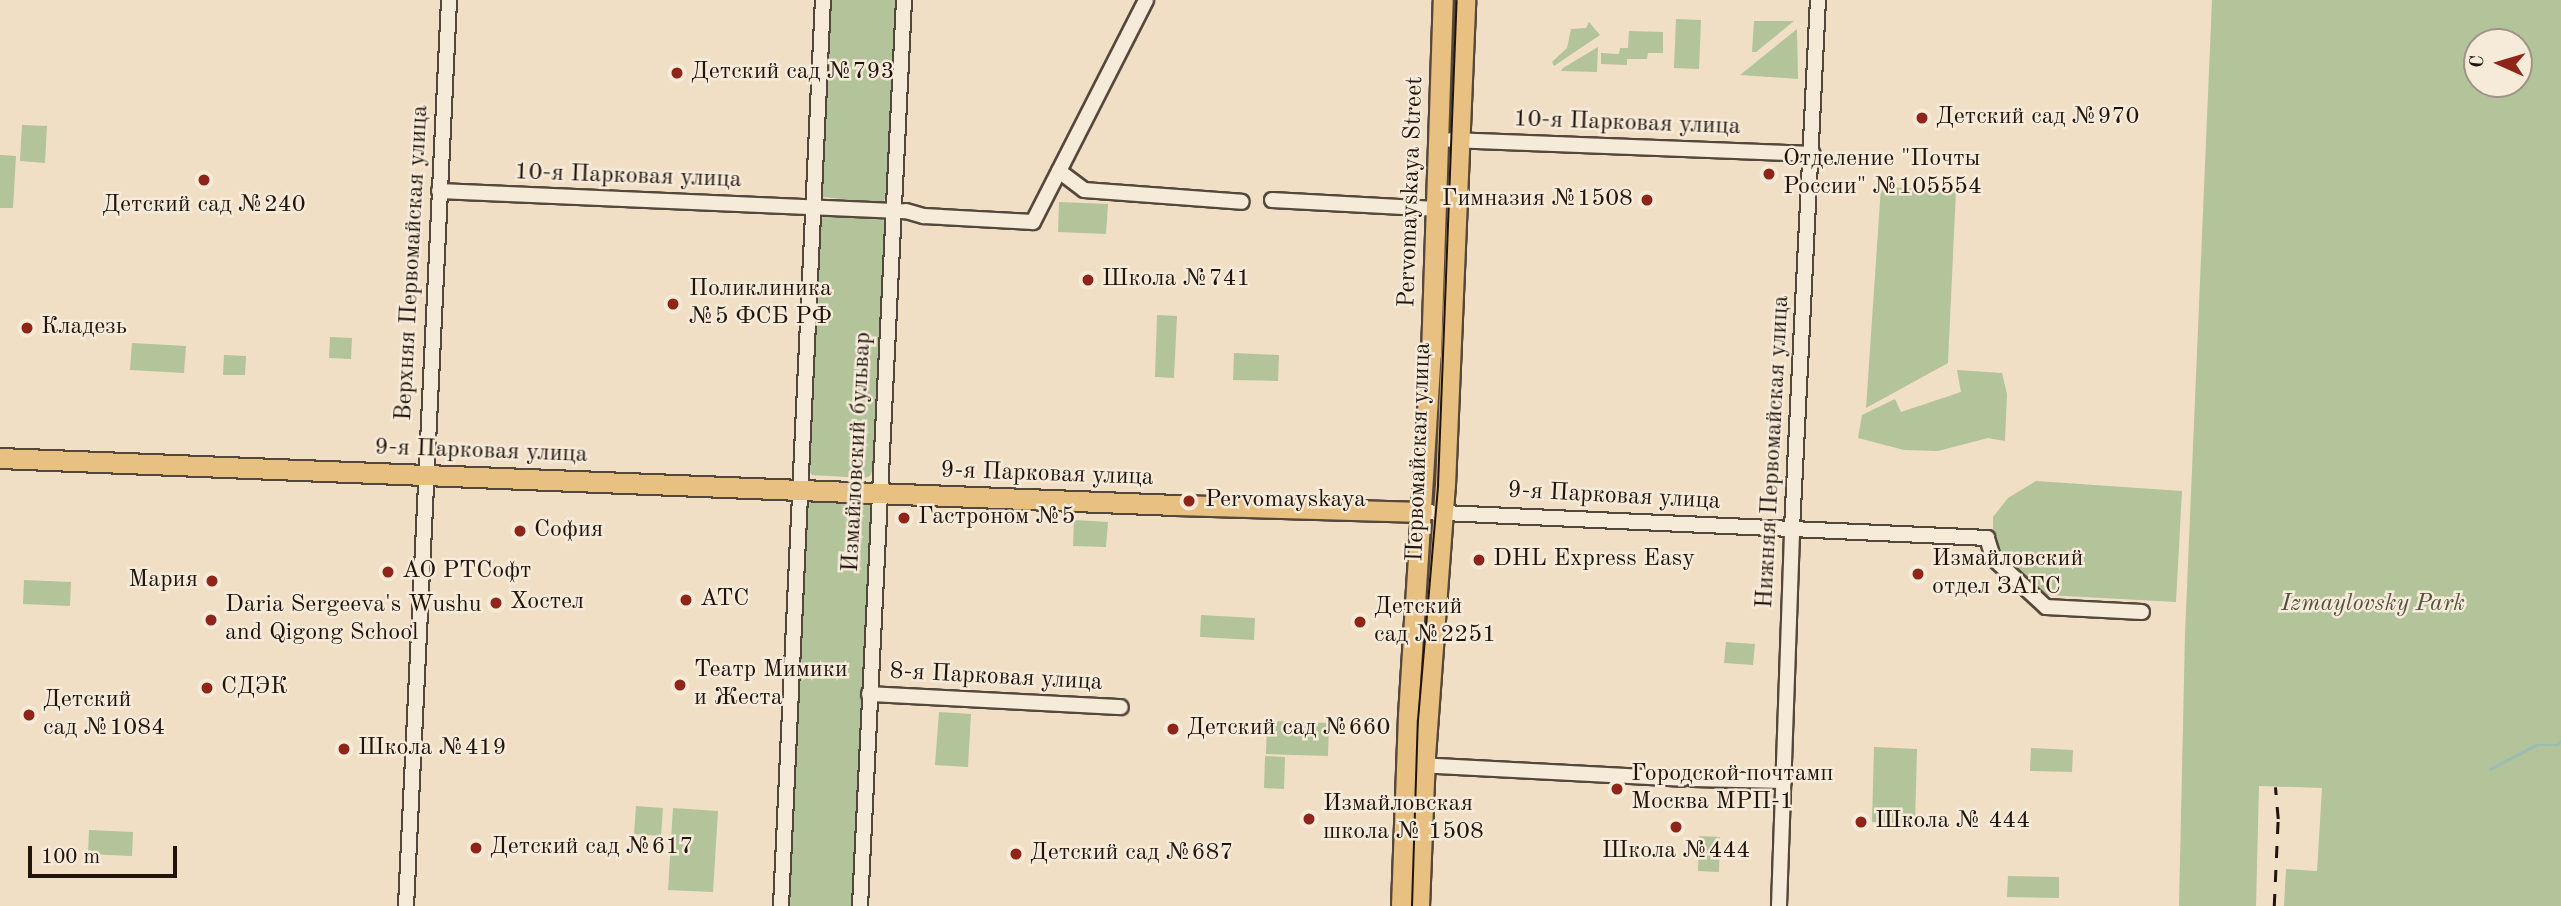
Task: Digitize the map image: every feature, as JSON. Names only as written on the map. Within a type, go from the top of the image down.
[{"type":"main road","name":"Pervomayskaya Street","points":[[1422,512],[1436,209],[1448,140],[1443,0]]},
{"type":"main road","name":"Первомайская улица","points":[[1401,906],[1444,513],[1448,140],[1465,0]]},
{"type":"main road","name":"9-я Парковая улица","points":[[0,458],[1422,512]]},
{"type":"main road","name":"Первомайская улица","points":[[1419,906],[1415,765],[1422,512]]},
{"type":"street","name":"Верхняя Первомайская улица","points":[[405,906],[449,0]]},
{"type":"street","points":[[781,906],[824,0]]},
{"type":"street","name":"Измайловский бульвар","points":[[860,906],[878,492],[904,0]]},
{"type":"street","points":[[1146,0],[1059,171],[1084,190],[1242,202]]},
{"type":"street","name":"Нижняя Первомайская улица","points":[[1779,906],[1792,529],[1813,154],[1818,0]]},
{"type":"street","name":"10-я Парковая улица","points":[[1448,140],[1813,154]]},
{"type":"street","name":"10-я Парковая улица","points":[[439,191],[893,210],[924,216],[1033,222],[1059,171]]},
{"type":"street","points":[[1272,200],[1436,209]]},
{"type":"street","name":"9-я Парковая улица","points":[[1422,512],[1987,538],[1993,558],[2046,607],[2142,612]]},
{"type":"street","name":"8-я Парковая улица","points":[[869,694],[1121,707]]},
{"type":"street","points":[[1415,765],[1688,779],[1784,781]]},
{"type":"green space","points":[[831,0],[898,0],[888,194],[882,203],[822,197]]},
{"type":"green space","name":"Izmaylovsky Park","points":[[2212,0],[2561,0],[2561,906],[2284,906],[2286,869],[2317,871],[2322,788],[2259,786],[2256,906],[2179,906],[2185,634]]},
{"type":"green space","points":[[1676,19],[1701,20],[1699,69],[1674,68]]},
{"type":"green space","points":[[1754,21],[1794,21],[1756,52],[1752,52]]},
{"type":"green space","points":[[1589,22],[1600,35],[1554,66],[1552,62],[1567,48],[1571,29],[1586,28]]},
{"type":"green space","points":[[1797,29],[1798,79],[1740,75]]},
{"type":"green space","points":[[1629,31],[1663,32],[1663,53],[1648,53],[1647,59],[1627,59],[1627,65],[1601,64],[1601,53],[1619,54],[1620,48],[1628,48]]},
{"type":"green space","points":[[1598,47],[1597,72],[1561,71],[1563,68]]},
{"type":"green space","points":[[22,125],[47,126],[45,163],[20,161]]},
{"type":"green space","points":[[0,155],[16,156],[13,208],[0,208]]},
{"type":"green space","points":[[1881,187],[1956,190],[1948,363],[1866,408]]},
{"type":"green space","points":[[1059,202],[1108,204],[1106,234],[1058,232]]},
{"type":"green space","points":[[825,215],[879,216],[886,224],[874,467],[870,476],[864,478],[812,475],[807,468],[818,223]]},
{"type":"green space","points":[[1157,315],[1177,316],[1174,378],[1155,377]]},
{"type":"green space","points":[[330,337],[352,338],[351,359],[329,358]]},
{"type":"green space","points":[[132,343],[186,346],[184,373],[130,370]]},
{"type":"green space","points":[[1234,353],[1279,355],[1278,381],[1233,380]]},
{"type":"green space","points":[[224,355],[246,356],[245,375],[223,375]]},
{"type":"green space","points":[[1957,370],[2002,373],[2007,394],[2005,441],[1988,438],[1938,451],[1904,450],[1858,438],[1862,415],[1895,399],[1901,412],[1961,392]]},
{"type":"green space","points":[[2036,481],[2182,491],[2176,602],[2048,595],[2000,556],[1993,542],[1993,517],[2008,498]]},
{"type":"green space","points":[[806,498],[868,500],[871,504],[853,906],[785,906]]},
{"type":"green space","points":[[1074,520],[1108,522],[1106,547],[1073,546]]},
{"type":"green space","points":[[24,580],[71,582],[70,606],[23,604]]},
{"type":"green space","points":[[1201,615],[1255,618],[1254,640],[1200,637]]},
{"type":"green space","points":[[1726,642],[1755,644],[1753,665],[1724,663]]},
{"type":"green space","points":[[939,712],[971,714],[968,767],[935,765]]},
{"type":"green space","points":[[1267,721],[1329,723],[1328,756],[1266,754]]},
{"type":"green space","points":[[1874,747],[1917,749],[1915,824],[1872,822]]},
{"type":"green space","points":[[2031,748],[2073,750],[2072,772],[2030,771]]},
{"type":"green space","points":[[1265,756],[1285,757],[1284,789],[1264,788]]},
{"type":"green space","points":[[636,806],[663,808],[661,836],[634,834]]},
{"type":"green space","points":[[673,808],[718,811],[713,892],[668,890]]},
{"type":"green space","points":[[89,830],[133,832],[132,856],[88,854]]},
{"type":"green space","points":[[1699,836],[1720,837],[1719,872],[1698,871]]},
{"type":"green space","points":[[2008,876],[2059,877],[2059,898],[2007,897]]},
{"type":"waterway","points":[[2490,769],[2536,745],[2556,745],[2561,741]]},
{"type":"tram line","points":[[1412,906],[1418,720],[1438,485],[1457,0]]},
{"type":"railway","points":[[2274,906],[2278,819],[2275,787]]},
{"type":"place","name":"Детский сад №793","points":[[677,73]]},
{"type":"place","name":"Детский сад №970","points":[[1922,118]]},
{"type":"place","name":"Отделение \"Почты России\" №105554","points":[[1769,174]]},
{"type":"place","name":"Детский сад №240","points":[[204,180]]},
{"type":"place","name":"Гимназия №1508","points":[[1647,200]]},
{"type":"place","name":"Школа №741","points":[[1088,280]]},
{"type":"place","name":"Поликлиника №5 ФСБ РФ","points":[[673,304]]},
{"type":"place","name":"Кладезь","points":[[27,328]]},
{"type":"place","name":"Pervomayskaya","points":[[1189,501]]},
{"type":"place","name":"Гастроном №5","points":[[904,518]]},
{"type":"place","name":"София","points":[[520,531]]},
{"type":"place","name":"DHL Express Easy","points":[[1479,560]]},
{"type":"place","name":"АО РТСофт","points":[[388,572]]},
{"type":"place","name":"Измайловский отдел ЗАГС","points":[[1918,574]]},
{"type":"place","name":"Мария","points":[[212,581]]},
{"type":"place","name":"АТС","points":[[686,600]]},
{"type":"place","name":"Хостел","points":[[496,603]]},
{"type":"place","name":"Daria Sergeeva's Wushu and Qigong School","points":[[211,620]]},
{"type":"place","name":"Детский сад №2251","points":[[1360,622]]},
{"type":"place","name":"Театр Мимики и Жеста","points":[[680,685]]},
{"type":"place","name":"СДЭК","points":[[207,688]]},
{"type":"place","name":"Детский сад №1084","points":[[29,715]]},
{"type":"place","name":"Детский сад №660","points":[[1173,729]]},
{"type":"place","name":"Школа №419","points":[[344,749]]},
{"type":"place","name":"Городской почтамп Москва МРП-1","points":[[1617,789]]},
{"type":"place","name":"Измайловская школа № 1508","points":[[1309,819]]},
{"type":"place","name":"Школа № 444","points":[[1861,822]]},
{"type":"place","name":"Школа №444","points":[[1676,827]]},
{"type":"place","name":"Детский сад №617","points":[[476,848]]},
{"type":"place","name":"Детский сад №687","points":[[1016,854]]}]
